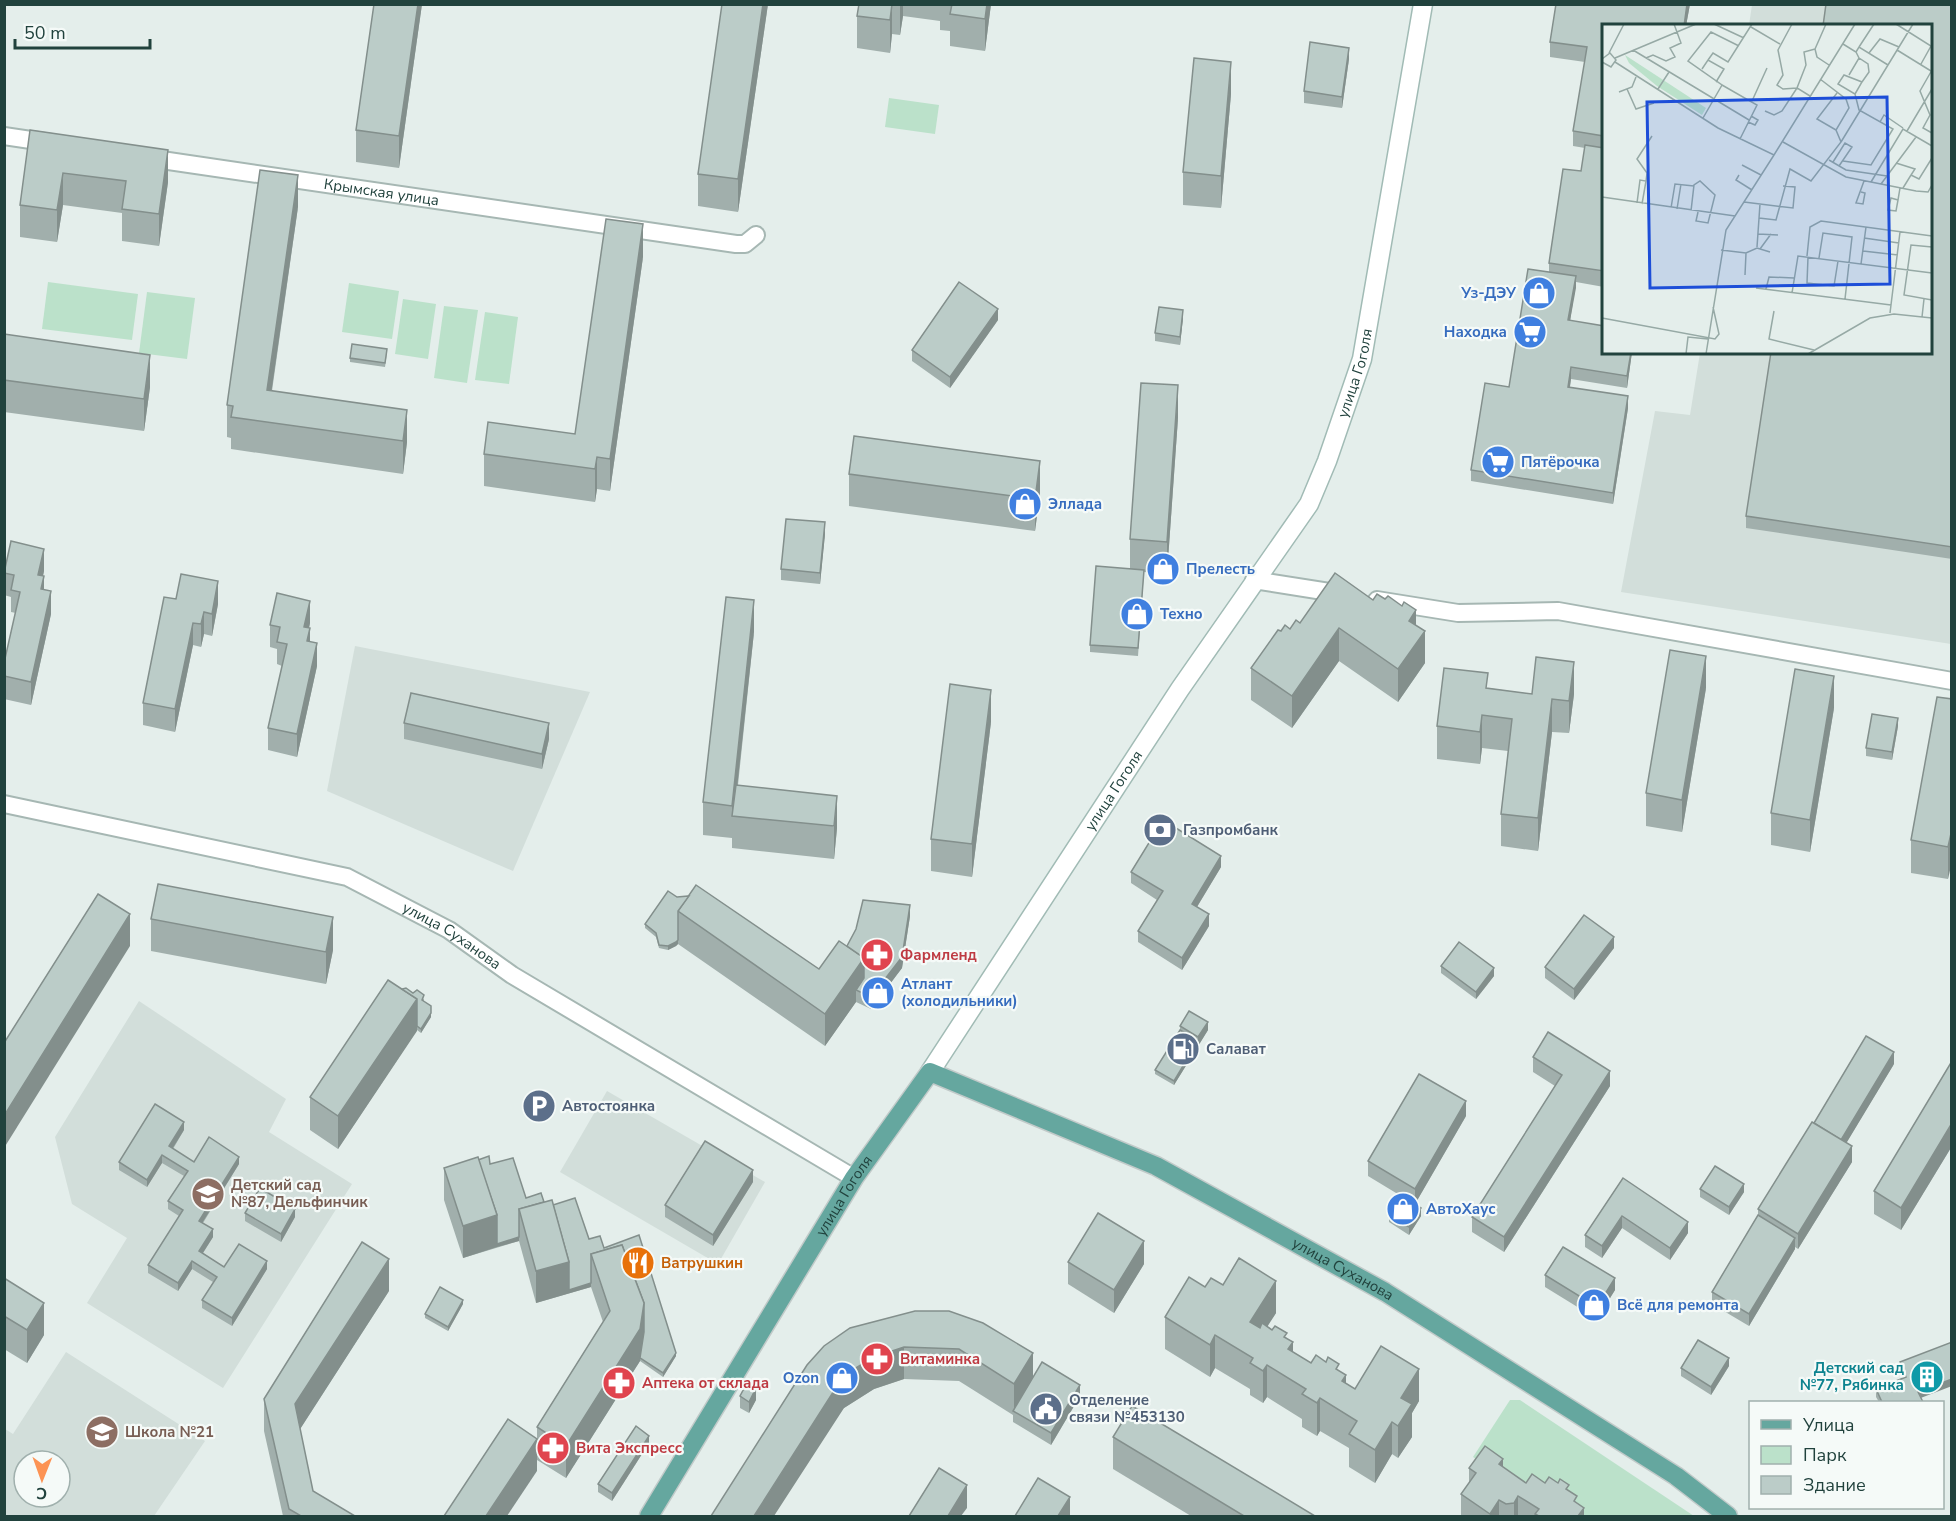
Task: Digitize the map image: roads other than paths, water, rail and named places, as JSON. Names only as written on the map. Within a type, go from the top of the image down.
[{"type":"main road","name":"улица Гоголя","points":[[649,1516],[854,1178],[930,1072]]},
{"type":"main road","name":"улица Суханова","points":[[930,1072],[1156,1167],[1385,1292],[1676,1476],[1728,1516]]},
{"type":"street","name":"улица Гоголя","points":[[930,1072],[1112,792],[1254,580],[1309,504],[1327,461],[1362,359],[1423,4]]},
{"type":"street","points":[[4,136],[71,146]]},
{"type":"street","name":"Крымская улица","points":[[130,155],[736,244],[745,244],[756,236]]},
{"type":"street","points":[[1254,580],[1458,613],[1558,611],[1952,681]]},
{"type":"street","name":"улица Суханова","points":[[4,804],[346,877],[449,930],[512,975],[854,1178]]},
{"type":"place","name":"Уз-ДЭУ","points":[[1539,293]]},
{"type":"place","name":"Находка","points":[[1530,332]]},
{"type":"place","name":"Пятёрочка","points":[[1498,462]]},
{"type":"place","name":"Эллада","points":[[1025,504]]},
{"type":"place","name":"Прелесть","points":[[1163,569]]},
{"type":"place","name":"Техно","points":[[1137,614]]},
{"type":"place","name":"Газпромбанк","points":[[1160,830]]},
{"type":"place","name":"Фармленд","points":[[877,955]]},
{"type":"place","name":"Атлант (холодильники)","points":[[878,993]]},
{"type":"place","name":"Салават","points":[[1183,1049]]},
{"type":"place","name":"Автостоянка","points":[[539,1106]]},
{"type":"place","name":"Детский сад №87, Дельфинчик","points":[[208,1194]]},
{"type":"place","name":"АвтоХаус","points":[[1403,1209]]},
{"type":"place","name":"Ватрушкин","points":[[638,1263]]},
{"type":"place","name":"Всё для ремонта","points":[[1594,1305]]},
{"type":"place","name":"Витаминка","points":[[877,1359]]},
{"type":"place","name":"Детский сад №77, Рябинка","points":[[1927,1377]]},
{"type":"place","name":"Ozon","points":[[842,1378]]},
{"type":"place","name":"Аптека от склада","points":[[619,1383]]},
{"type":"place","name":"Отделение связи №453130","points":[[1046,1409]]},
{"type":"place","name":"Школа №21","points":[[102,1432]]},
{"type":"place","name":"Вита Экспресс","points":[[553,1448]]}]
